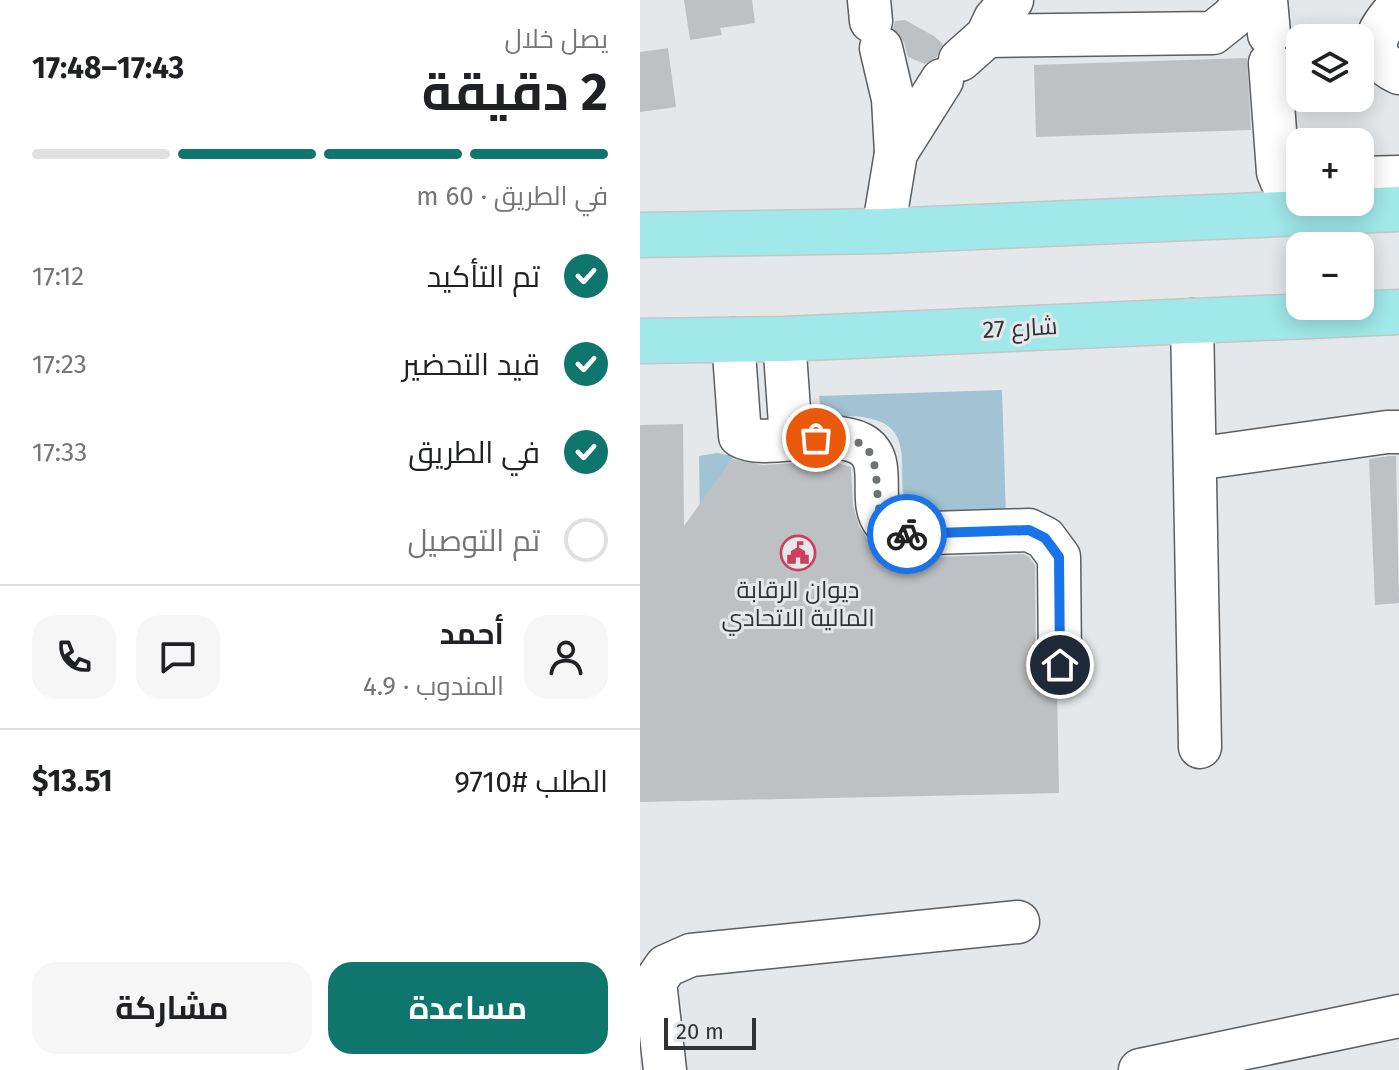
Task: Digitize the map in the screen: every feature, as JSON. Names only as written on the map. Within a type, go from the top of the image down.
[{"type":"main road","points":[[640,235],[883,231],[1286,193]]},
{"type":"main road","points":[[1374,203],[1399,209]]},
{"type":"main road","name":"شارع 27","points":[[640,341],[784,339],[1399,312]]},
{"type":"street","points":[[896,153],[968,44],[1012,0]]},
{"type":"street","points":[[1399,6],[1376,37],[1377,57],[1384,66],[1399,73]]},
{"type":"street","points":[[968,44],[1213,33],[1233,17],[1265,17],[1296,128]]},
{"type":"street","points":[[874,23],[893,99],[896,153],[883,231]]},
{"type":"street","points":[[1374,181],[1399,177]]},
{"type":"street","points":[[1192,320],[1200,747]]},
{"type":"street","points":[[733,339],[740,436],[750,442],[841,438],[864,445],[876,464],[877,509],[886,524],[901,534],[1029,530],[1045,538],[1059,557],[1060,665]]},
{"type":"street","points":[[784,339],[791,438]]},
{"type":"street","points":[[1195,459],[1399,432]]},
{"type":"street","points":[[665,1070],[655,982],[666,966],[691,955],[1018,922]]},
{"type":"street","points":[[1140,1070],[1399,1016]]},
{"type":"shaded area","points":[[1002,390],[1006,516],[914,517],[906,505],[900,446],[895,434],[885,424],[867,418],[822,417],[819,396]]},
{"type":"shaded area","points":[[717,453],[734,456],[700,516],[699,456]]},
{"type":"building","points":[[684,0],[752,0],[755,23],[720,28],[722,35],[690,40]]},
{"type":"building","points":[[905,20],[943,44],[937,57],[925,64],[908,57],[904,42],[893,28],[895,21]]},
{"type":"building","points":[[668,48],[676,107],[640,112],[640,52]]},
{"type":"building","points":[[1247,58],[1251,130],[1036,137],[1034,65]]},
{"type":"building","points":[[683,424],[684,526],[732,459],[763,465],[830,461],[851,467],[853,505],[859,526],[869,541],[889,555],[902,558],[1024,554],[1029,557],[1035,565],[1036,666],[1040,678],[1057,688],[1059,793],[640,802],[640,425]]},
{"type":"building","points":[[1396,456],[1399,603],[1375,605],[1369,459]]},
{"type":"way so far","points":[[816,438],[841,438],[864,445],[876,464],[877,509],[886,524],[901,534],[907,534]]},
{"type":"place","name":"ديوان الرقابة المالية الاتحادي","points":[[798,553]]},
{"type":"route","points":[[907,534],[1029,530],[1045,538],[1059,557],[1060,665]]}]
